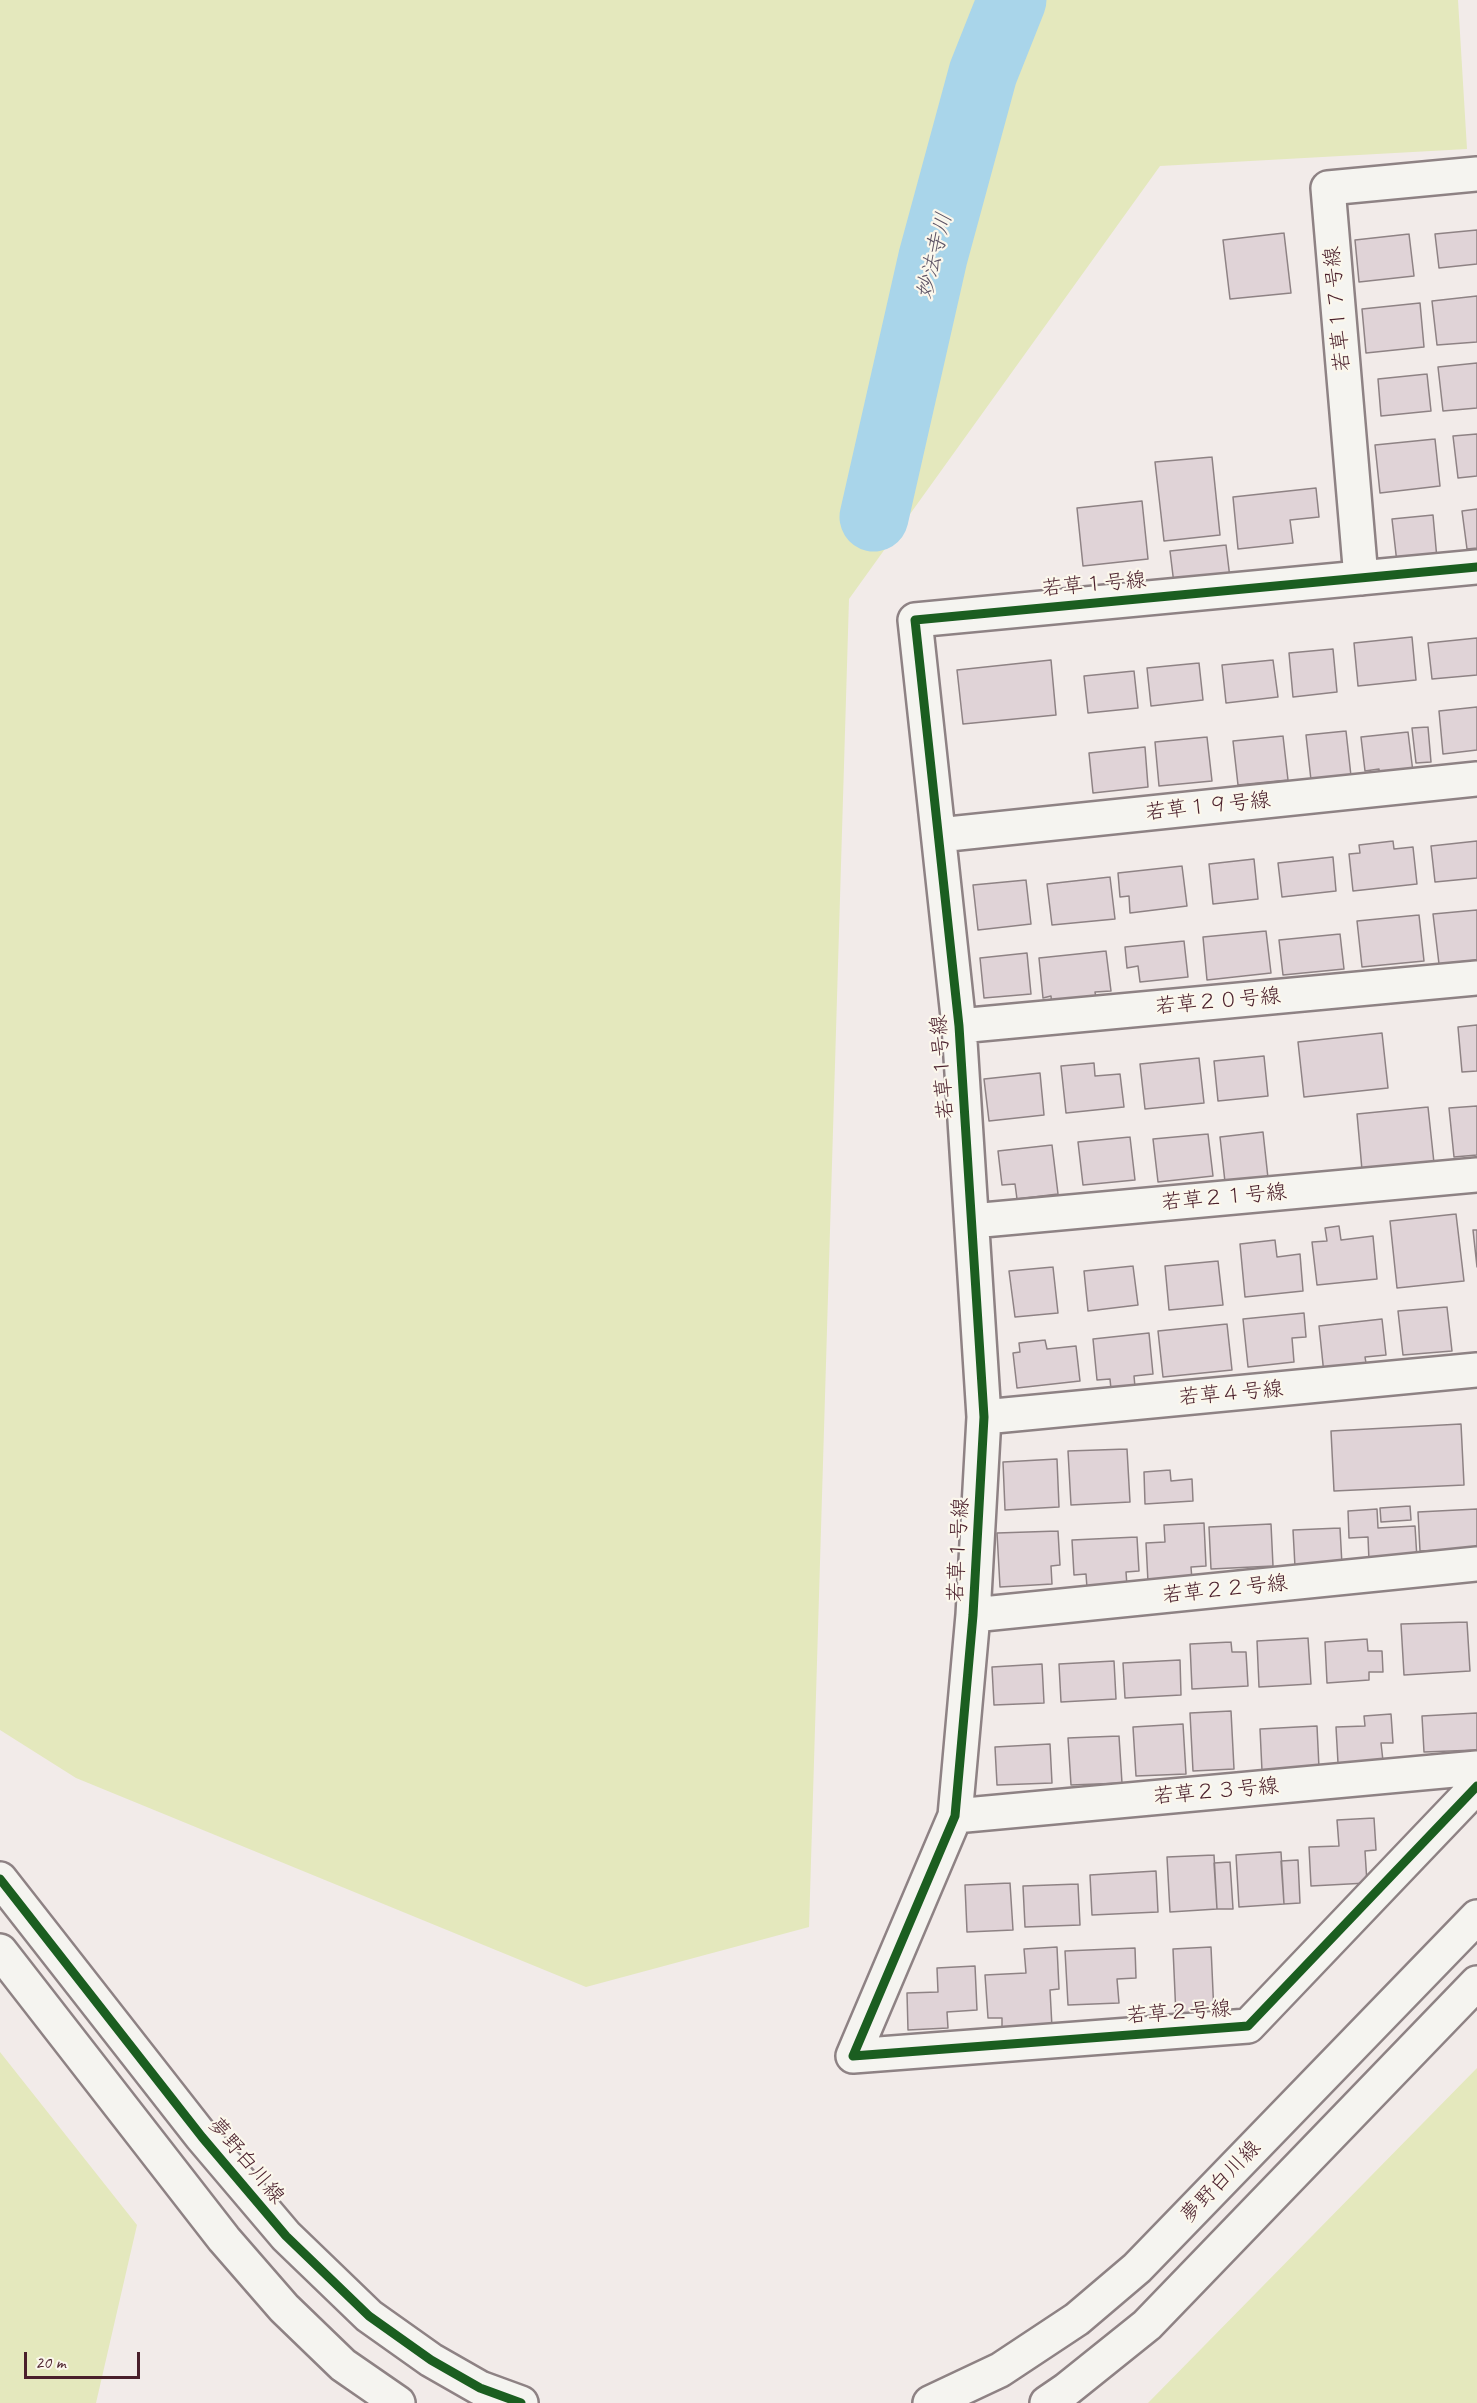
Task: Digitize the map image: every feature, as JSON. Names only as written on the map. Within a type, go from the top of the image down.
[{"type":"street","name":"若草１７号線","points":[[1361,578],[1328,188],[1477,174]]},
{"type":"street","name":"若草１号線","points":[[853,2056],[955,1816],[974,1615],[984,1417],[959,1026],[915,620],[1477,567]]},
{"type":"street","name":"若草１９号線","points":[[939,836],[1477,779]]},
{"type":"street","name":"若草２０号線","points":[[959,1026],[1477,978]]},
{"type":"street","name":"若草２１号線","points":[[972,1221],[1477,1175]]},
{"type":"street","name":"若草４号線","points":[[984,1417],[1477,1370]]},
{"type":"street","name":"若草２２号線","points":[[974,1615],[1477,1564]]},
{"type":"street","name":"若草２３号線","points":[[955,1816],[1477,1768]]},
{"type":"street","name":"若草２号線","points":[[853,2056],[1248,2026],[1477,1786]]},
{"type":"street","name":"夢野白川線","points":[[0,1879],[202,2137],[286,2236],[369,2316],[431,2360],[480,2388],[521,2403]]},
{"type":"street","name":"夢野白川線","points":[[930,2403],[1000,2370],[1077,2319],[1137,2268],[1477,1917]]},
{"type":"street","points":[[0,1951],[224,2239],[284,2308],[344,2365],[398,2403]]},
{"type":"street","points":[[1047,2403],[1147,2325],[1477,1983]]},
{"type":"green space","points":[[0,0],[1458,0],[1467,149],[1160,166],[849,599],[809,1927],[586,1987],[76,1778],[0,1730]]},
{"type":"green space","points":[[0,2052],[137,2225],[96,2403],[0,2403]]},
{"type":"green space","points":[[1477,2068],[1477,2403],[1148,2403]]},
{"type":"building","points":[[1477,230],[1477,264],[1439,268],[1435,234]]},
{"type":"building","points":[[1284,233],[1291,293],[1230,299],[1223,240]]},
{"type":"building","points":[[1409,234],[1414,276],[1359,282],[1355,240]]},
{"type":"building","points":[[1477,296],[1477,342],[1437,345],[1432,301]]},
{"type":"building","points":[[1420,303],[1424,347],[1366,353],[1362,309]]},
{"type":"building","points":[[1477,363],[1477,408],[1443,411],[1438,367]]},
{"type":"building","points":[[1427,374],[1431,411],[1381,416],[1378,379]]},
{"type":"building","points":[[1477,434],[1477,476],[1458,478],[1453,436]]},
{"type":"building","points":[[1435,439],[1440,486],[1380,493],[1375,445]]},
{"type":"building","points":[[1212,457],[1220,535],[1164,541],[1155,462]]},
{"type":"building","points":[[1316,488],[1319,517],[1290,520],[1293,543],[1238,549],[1233,497]]},
{"type":"building","points":[[1142,501],[1148,559],[1083,566],[1077,508]]},
{"type":"building","points":[[1477,509],[1477,548],[1467,549],[1462,511]]},
{"type":"building","points":[[1433,515],[1437,559],[1397,563],[1392,519]]},
{"type":"building","points":[[1226,545],[1230,578],[1174,584],[1170,551]]},
{"type":"building","points":[[1412,637],[1416,680],[1358,686],[1354,643]]},
{"type":"building","points":[[1477,638],[1477,675],[1432,679],[1428,643]]},
{"type":"building","points":[[1333,649],[1337,692],[1293,697],[1289,653]]},
{"type":"building","points":[[1051,660],[1056,715],[963,724],[957,670]]},
{"type":"building","points":[[1273,660],[1278,697],[1226,703],[1222,665]]},
{"type":"building","points":[[1199,663],[1203,700],[1151,706],[1147,668]]},
{"type":"building","points":[[1134,671],[1138,708],[1088,713],[1084,676]]},
{"type":"building","points":[[1477,707],[1477,750],[1443,754],[1439,711]]},
{"type":"building","points":[[1428,727],[1431,762],[1416,763],[1412,728]]},
{"type":"building","points":[[1346,731],[1351,776],[1311,780],[1306,735]]},
{"type":"building","points":[[1408,732],[1413,772],[1380,775],[1379,769],[1365,771],[1361,737]]},
{"type":"building","points":[[1283,736],[1288,780],[1238,785],[1233,741]]},
{"type":"building","points":[[1207,737],[1212,781],[1159,786],[1155,742]]},
{"type":"building","points":[[1145,747],[1148,787],[1093,793],[1089,753]]},
{"type":"building","points":[[1393,841],[1394,849],[1413,847],[1417,884],[1353,891],[1349,854],[1360,853],[1359,845]]},
{"type":"building","points":[[1477,841],[1477,878],[1435,882],[1431,846]]},
{"type":"building","points":[[1333,857],[1336,891],[1282,897],[1278,863]]},
{"type":"building","points":[[1254,859],[1258,899],[1213,904],[1209,864]]},
{"type":"building","points":[[1182,866],[1187,906],[1130,913],[1129,896],[1120,897],[1118,873]]},
{"type":"building","points":[[1110,877],[1115,919],[1052,925],[1047,884]]},
{"type":"building","points":[[1026,880],[1031,924],[978,930],[973,885]]},
{"type":"building","points":[[1477,910],[1477,960],[1439,964],[1433,914]]},
{"type":"building","points":[[1419,915],[1424,961],[1362,967],[1357,921]]},
{"type":"building","points":[[1266,931],[1271,973],[1207,980],[1203,937]]},
{"type":"building","points":[[1340,934],[1344,969],[1283,975],[1279,940]]},
{"type":"building","points":[[1184,941],[1188,977],[1140,982],[1138,966],[1127,968],[1125,947]]},
{"type":"building","points":[[1106,951],[1111,991],[1095,992],[1097,1003],[1052,1008],[1051,996],[1043,998],[1039,958]]},
{"type":"building","points":[[1027,953],[1031,994],[984,998],[980,958]]},
{"type":"building","points":[[1477,1025],[1477,1071],[1462,1072],[1458,1027]]},
{"type":"building","points":[[1382,1033],[1388,1088],[1304,1097],[1298,1042]]},
{"type":"building","points":[[1264,1056],[1268,1096],[1218,1101],[1214,1061]]},
{"type":"building","points":[[1199,1058],[1204,1103],[1145,1109],[1140,1064]]},
{"type":"building","points":[[1094,1063],[1095,1076],[1120,1074],[1124,1107],[1066,1113],[1061,1066]]},
{"type":"building","points":[[1040,1073],[1044,1115],[989,1121],[984,1079]]},
{"type":"building","points":[[1477,1106],[1477,1155],[1454,1157],[1449,1108]]},
{"type":"building","points":[[1428,1107],[1434,1163],[1362,1170],[1357,1114]]},
{"type":"building","points":[[1263,1132],[1268,1178],[1225,1182],[1220,1137]]},
{"type":"building","points":[[1208,1134],[1213,1176],[1158,1182],[1153,1139]]},
{"type":"building","points":[[1130,1137],[1135,1180],[1083,1185],[1078,1142]]},
{"type":"building","points":[[1052,1145],[1058,1194],[1017,1199],[1015,1184],[1002,1185],[998,1151]]},
{"type":"building","points":[[1456,1214],[1464,1281],[1397,1288],[1390,1221]]},
{"type":"building","points":[[1339,1226],[1341,1240],[1373,1236],[1377,1279],[1317,1285],[1312,1242],[1327,1241],[1325,1228]]},
{"type":"building","points":[[1473,1230],[1477,1230],[1477,1267]]},
{"type":"building","points":[[1275,1240],[1277,1257],[1300,1254],[1303,1291],[1245,1297],[1240,1244]]},
{"type":"building","points":[[1218,1261],[1223,1305],[1169,1310],[1165,1266]]},
{"type":"building","points":[[1133,1266],[1138,1305],[1088,1311],[1084,1271]]},
{"type":"building","points":[[1053,1267],[1058,1313],[1015,1317],[1009,1271]]},
{"type":"building","points":[[1447,1307],[1452,1351],[1403,1355],[1398,1311]]},
{"type":"building","points":[[1304,1313],[1306,1337],[1292,1338],[1294,1362],[1248,1367],[1243,1319]]},
{"type":"building","points":[[1382,1319],[1386,1355],[1365,1357],[1367,1369],[1324,1374],[1319,1326]]},
{"type":"building","points":[[1227,1324],[1232,1370],[1163,1377],[1158,1331]]},
{"type":"building","points":[[1149,1333],[1153,1374],[1134,1376],[1135,1387],[1111,1389],[1110,1379],[1097,1380],[1093,1339]]},
{"type":"building","points":[[1045,1340],[1047,1349],[1076,1346],[1080,1381],[1017,1388],[1013,1353],[1020,1352],[1019,1343]]},
{"type":"building","points":[[1461,1424],[1464,1485],[1334,1491],[1331,1431]]},
{"type":"building","points":[[1127,1449],[1130,1502],[1071,1505],[1068,1451]]},
{"type":"building","points":[[1057,1459],[1059,1507],[1005,1510],[1003,1462]]},
{"type":"building","points":[[1170,1470],[1171,1481],[1192,1479],[1193,1501],[1145,1504],[1144,1472]]},
{"type":"building","points":[[1410,1506],[1411,1520],[1381,1522],[1380,1508]]},
{"type":"building","points":[[1377,1509],[1378,1528],[1415,1526],[1417,1559],[1369,1561],[1368,1537],[1349,1538],[1348,1511]]},
{"type":"building","points":[[1477,1509],[1477,1549],[1420,1551],[1418,1512]]},
{"type":"building","points":[[1204,1523],[1206,1566],[1191,1567],[1192,1580],[1148,1582],[1146,1543],[1165,1542],[1164,1525]]},
{"type":"building","points":[[1271,1524],[1273,1566],[1211,1569],[1209,1527]]},
{"type":"building","points":[[1340,1528],[1342,1565],[1295,1567],[1293,1530]]},
{"type":"building","points":[[1058,1531],[1060,1565],[1051,1566],[1052,1584],[1000,1587],[997,1533]]},
{"type":"building","points":[[1137,1537],[1139,1571],[1126,1572],[1127,1586],[1087,1588],[1086,1574],[1074,1575],[1072,1540]]},
{"type":"building","points":[[1467,1622],[1470,1671],[1404,1675],[1401,1624]]},
{"type":"building","points":[[1308,1638],[1311,1684],[1259,1687],[1257,1641]]},
{"type":"building","points":[[1367,1639],[1368,1651],[1382,1651],[1383,1672],[1369,1672],[1369,1680],[1327,1683],[1325,1642]]},
{"type":"building","points":[[1231,1642],[1232,1652],[1246,1652],[1248,1686],[1192,1689],[1190,1644]]},
{"type":"building","points":[[1180,1660],[1181,1695],[1125,1698],[1123,1663]]},
{"type":"building","points":[[1114,1661],[1116,1699],[1061,1702],[1059,1664]]},
{"type":"building","points":[[1042,1664],[1044,1703],[994,1705],[992,1667]]},
{"type":"building","points":[[1231,1711],[1234,1769],[1193,1771],[1190,1713]]},
{"type":"building","points":[[1477,1713],[1477,1750],[1424,1752],[1422,1716]]},
{"type":"building","points":[[1391,1714],[1393,1743],[1381,1743],[1383,1761],[1338,1763],[1336,1727],[1365,1726],[1364,1716]]},
{"type":"building","points":[[1183,1724],[1186,1774],[1136,1776],[1133,1727]]},
{"type":"building","points":[[1317,1726],[1319,1768],[1262,1771],[1260,1729]]},
{"type":"building","points":[[1119,1736],[1122,1783],[1071,1785],[1068,1738]]},
{"type":"building","points":[[1050,1744],[1052,1783],[997,1785],[995,1747]]},
{"type":"building","points":[[1374,1818],[1376,1850],[1365,1851],[1367,1883],[1311,1886],[1309,1847],[1339,1846],[1337,1820]]},
{"type":"building","points":[[1281,1852],[1284,1904],[1239,1907],[1236,1855]]},
{"type":"building","points":[[1214,1855],[1217,1909],[1170,1912],[1167,1857]]},
{"type":"building","points":[[1298,1860],[1300,1903],[1284,1904],[1281,1861]]},
{"type":"building","points":[[1230,1862],[1233,1909],[1217,1909],[1214,1863]]},
{"type":"building","points":[[1156,1871],[1158,1912],[1092,1915],[1090,1875]]},
{"type":"building","points":[[1010,1883],[1013,1930],[967,1932],[965,1885]]},
{"type":"building","points":[[1078,1884],[1080,1925],[1025,1927],[1023,1886]]},
{"type":"building","points":[[1057,1947],[1059,1989],[1050,1990],[1052,2027],[1002,2029],[1002,2018],[988,2018],[985,1975],[1026,1973],[1024,1949]]},
{"type":"building","points":[[1211,1947],[1214,2014],[1176,2016],[1173,1949]]},
{"type":"building","points":[[1135,1948],[1136,1978],[1117,1979],[1119,2003],[1068,2005],[1065,1951]]},
{"type":"building","points":[[975,1966],[977,2010],[947,2012],[948,2028],[908,2030],[907,1993],[938,1992],[937,1968]]},
{"type":"waterway","name":"妙法寺川","points":[[874,517],[933,257],[983,73],[1012,0]]},
{"type":"cycle path","points":[[1477,567],[915,620],[959,1026],[984,1417],[973,1615],[955,1816],[853,2056],[1248,2026],[1477,1786]]},
{"type":"cycle path","points":[[0,1879],[202,2137],[286,2236],[369,2316],[431,2360],[480,2388],[521,2403]]}]
